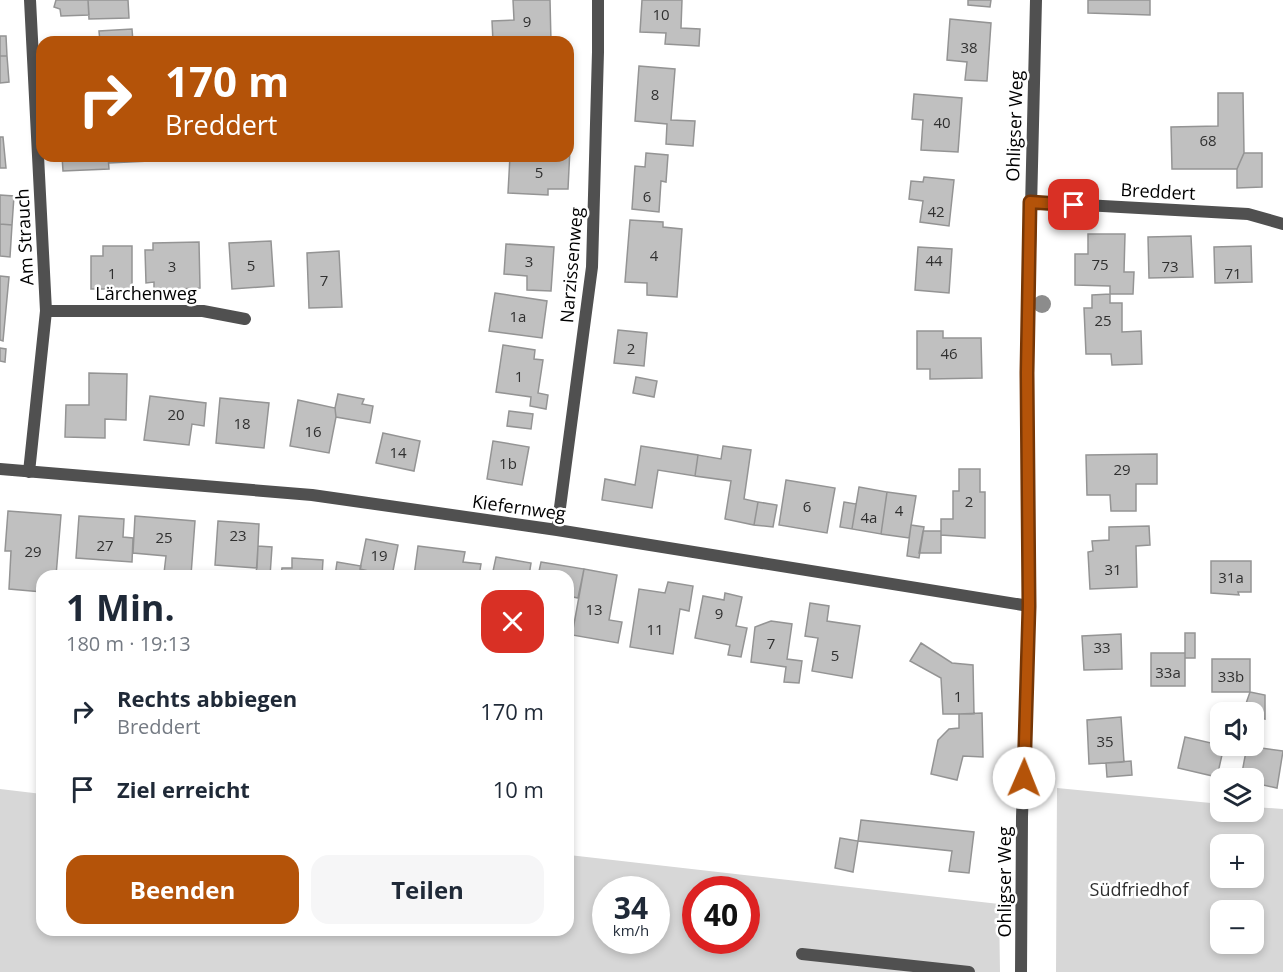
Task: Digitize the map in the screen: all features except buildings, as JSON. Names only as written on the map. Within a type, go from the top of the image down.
[{"type":"street","name":"Am Strauch","points":[[30,0],[36,124]]},
{"type":"street","name":"Narzissenweg","points":[[557,530],[592,267],[598,0]]},
{"type":"street","name":"Ohligser Weg","points":[[1021,972],[1022,817],[1029,606],[1027,373],[1036,0]]},
{"type":"street","name":"Am Strauch","points":[[29,472],[45,311],[38,162]]},
{"type":"street","name":"Breddert","points":[[1030,202],[1248,214],[1283,224]]},
{"type":"street","name":"Lärchenweg","points":[[45,311],[202,311],[245,319]]},
{"type":"street","name":"Kiefernweg","points":[[0,469],[312,495],[557,530],[1029,606]]},
{"type":"street","points":[[802,954],[969,972]]},
{"type":"green space","name":"Südfriedhof","points":[[1057,788],[1210,803],[1210,822],[1264,822],[1264,808],[1283,809],[1283,972],[1056,972]]},
{"type":"green space","points":[[0,789],[36,793],[36,936],[574,936],[574,856],[753,876],[682,876],[682,954],[760,954],[760,877],[999,904],[1000,972],[0,972]]},
{"type":"route","points":[[1024,778],[1029,606],[1027,373],[1030,202],[1074,205]]}]
